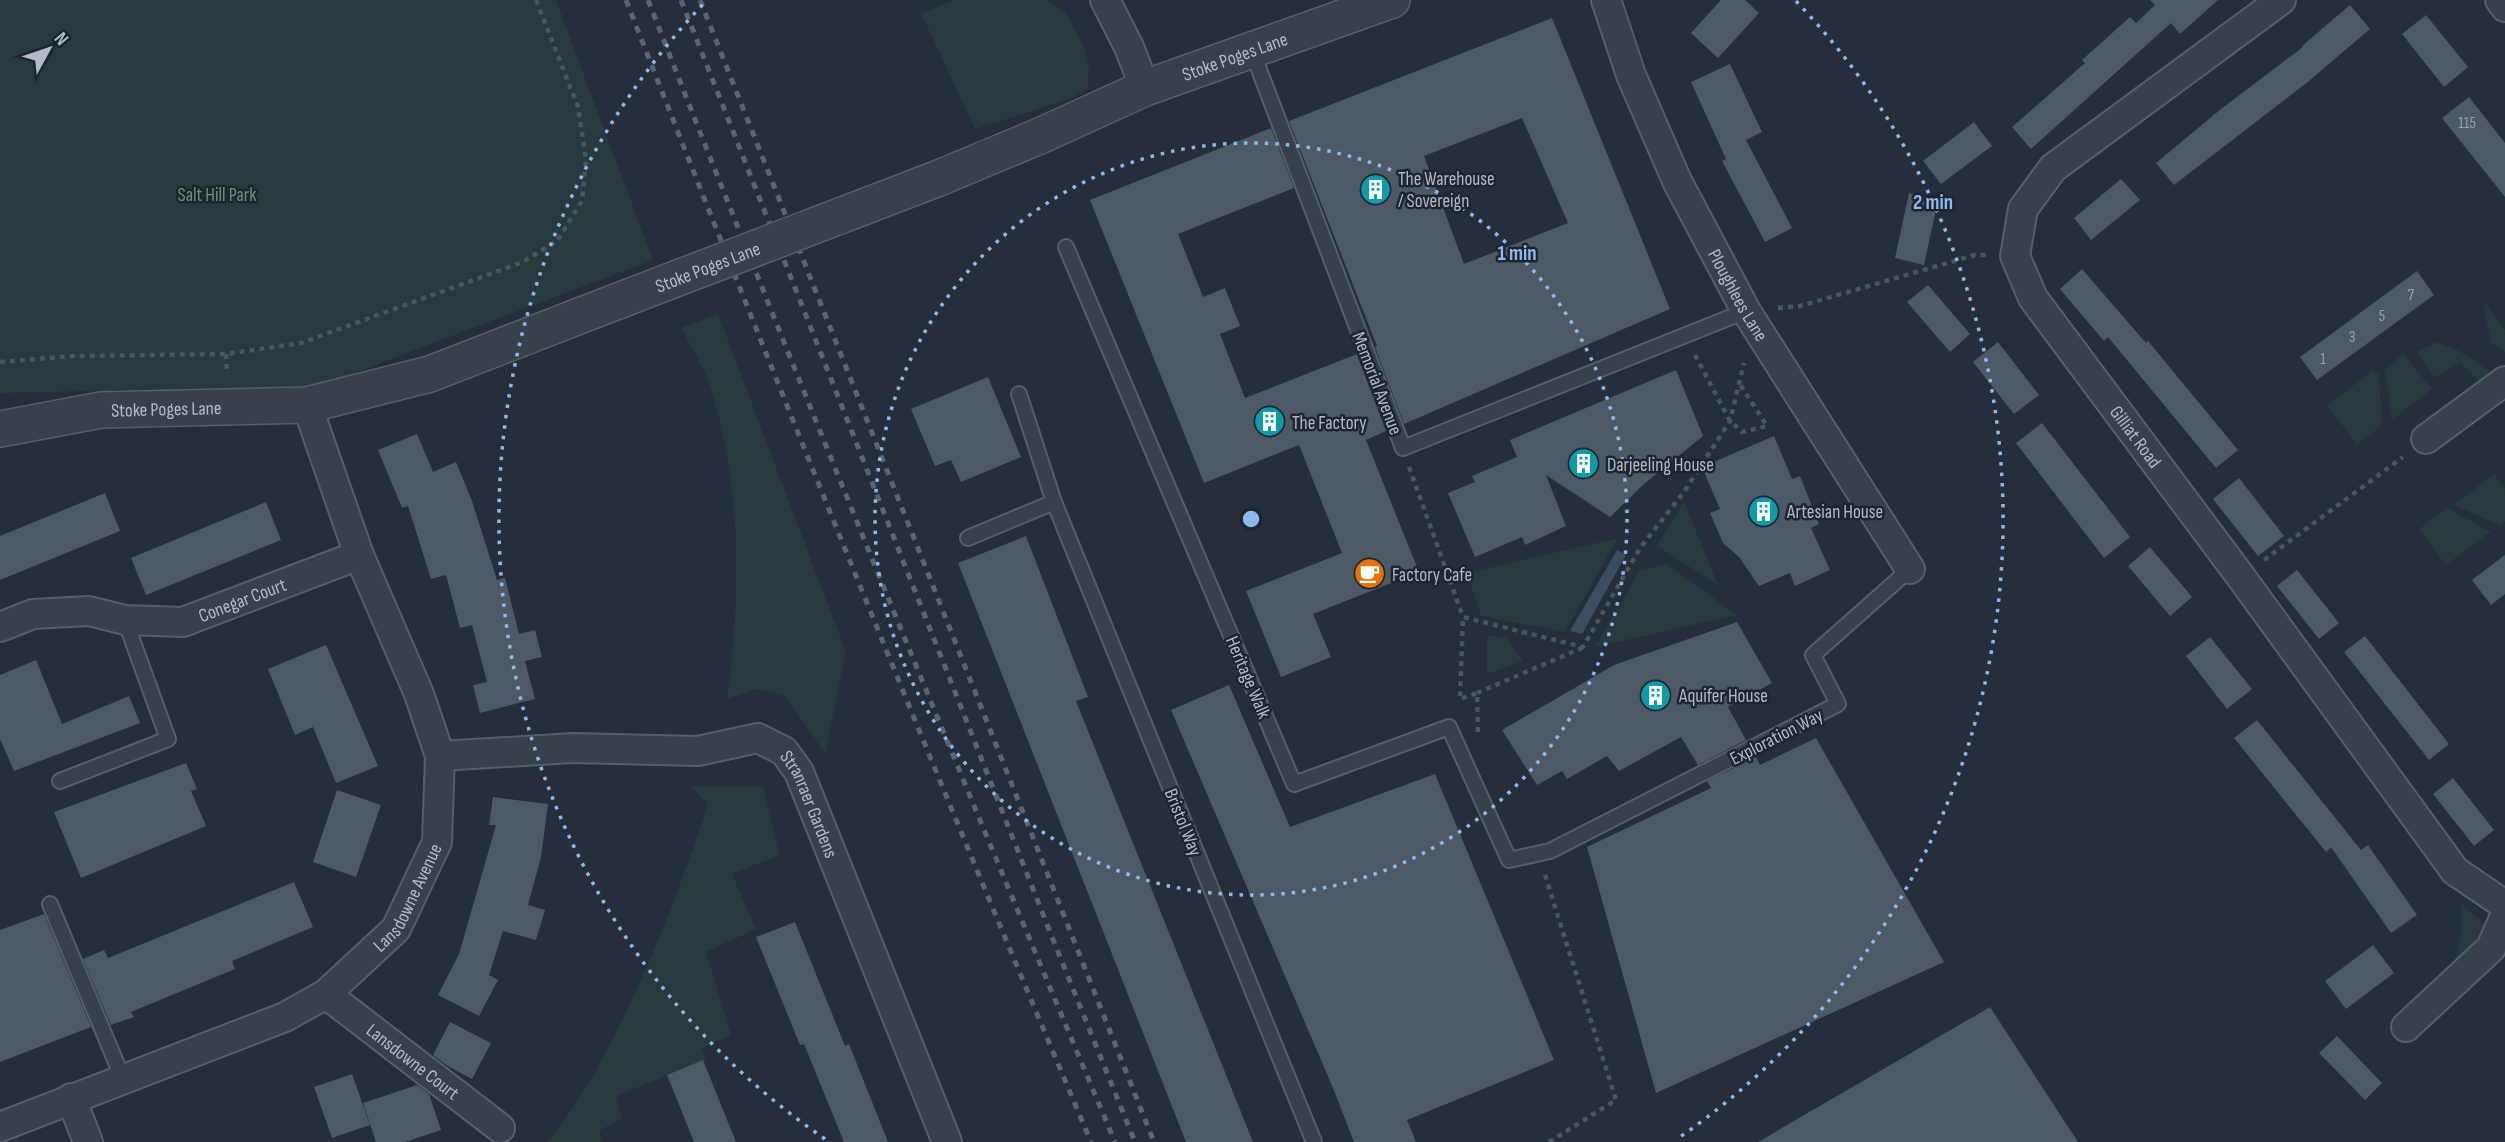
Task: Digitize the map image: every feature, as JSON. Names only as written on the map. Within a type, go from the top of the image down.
[{"type":"street","points":[[1105,0],[1129,47],[1145,88]]},
{"type":"street","name":"Stoke Poges Lane","points":[[0,429],[101,410],[307,405],[430,374],[939,178],[1145,88],[1392,0]]},
{"type":"street","name":"Ploughlees Lane","points":[[1606,0],[1631,75],[1677,181],[1746,312],[1910,569]]},
{"type":"street","points":[[2015,256],[2023,209],[2053,169],[2281,0]]},
{"type":"street","points":[[2500,0],[2505,7]]},
{"type":"street","name":"Gilliat Road","points":[[2015,256],[2033,298],[2455,871],[2505,905]]},
{"type":"street","points":[[2426,439],[2505,382]]},
{"type":"street","name":"Lansdowne Avenue","points":[[0,1127],[285,1017],[326,994],[396,929],[437,842],[440,756],[419,694],[359,555],[307,405]]},
{"type":"street","name":"Conegar Court","points":[[0,626],[33,614],[89,611],[125,620],[183,622],[359,555]]},
{"type":"street","name":"Stranraer Gardens","points":[[440,756],[573,748],[698,751],[758,738],[783,751],[799,772],[947,1142]]},
{"type":"street","points":[[2406,1027],[2491,948],[2505,916]]},
{"type":"street","name":"Lansdowne Court","points":[[326,994],[500,1128]]},
{"type":"street","points":[[71,1098],[88,1142]]},
{"type":"lane","name":"Memorial Avenue","points":[[1251,50],[1403,448],[1746,312]]},
{"type":"lane","name":"Heritage Walk","points":[[1066,247],[1294,784],[1449,727],[1509,860],[1549,851]]},
{"type":"lane","name":"Bristol Way","points":[[1019,394],[1054,502],[1314,1142]]},
{"type":"lane","points":[[968,538],[1054,502]]},
{"type":"lane","name":"Exploration Way","points":[[1549,851],[1838,704],[1813,655],[1910,569]]},
{"type":"lane","points":[[60,781],[168,739],[167,720],[125,620]]},
{"type":"lane","points":[[50,904],[122,1079]]},
{"type":"path","points":[[0,362],[73,356],[226,354],[301,343],[523,262],[557,241],[582,201],[586,160],[578,107],[536,0]]},
{"type":"path","points":[[1746,312],[1800,306],[1975,255],[2015,256]]},
{"type":"path","points":[[1690,344],[1730,421],[1742,432],[1767,426],[1740,383]]},
{"type":"path","points":[[1403,448],[1463,617],[1460,699],[1583,648],[1640,548],[1684,492],[1730,421],[1746,356]]},
{"type":"path","points":[[2241,577],[2426,439]]},
{"type":"path","points":[[1463,617],[1583,648]]},
{"type":"path","points":[[1477,693],[1477,729],[1483,742]]},
{"type":"path","points":[[1530,854],[1545,873],[1616,1100],[1549,1142]]},
{"type":"green space","name":"Salt Hill Park","points":[[0,0],[556,0],[653,260],[320,386],[0,393]]},
{"type":"green space","points":[[955,0],[1045,0],[1066,13],[1084,47],[1089,68],[1088,88],[1070,99],[975,129],[921,13]]},
{"type":"green space","points":[[2484,302],[2505,330],[2505,352],[2490,342]]},
{"type":"green space","points":[[718,314],[846,652],[825,753],[785,696],[757,689],[727,699],[735,618],[736,536],[733,494],[718,414],[706,376],[681,328]]},
{"type":"green space","points":[[2437,342],[2459,351],[2505,381],[2488,390],[2460,362],[2435,378],[2417,352]]},
{"type":"green space","points":[[2403,354],[2432,389],[2392,420],[2385,370]]},
{"type":"green space","points":[[2373,371],[2379,375],[2382,425],[2357,445],[2327,405]]},
{"type":"green space","points":[[2494,474],[2505,489],[2505,521],[2500,525],[2454,505]]},
{"type":"green space","points":[[1684,502],[1718,585],[1657,546]]},
{"type":"green space","points":[[2447,508],[2491,532],[2446,565],[2419,529]]},
{"type":"green space","points":[[1618,538],[1565,632],[1481,616],[1467,573]]},
{"type":"green space","points":[[1667,564],[1737,615],[1595,647],[1640,570]]},
{"type":"green space","points":[[1487,636],[1507,637],[1523,661],[1487,674]]},
{"type":"green space","points":[[691,786],[763,786],[780,855],[732,874],[756,929],[706,952],[731,1035],[702,1048],[706,1060],[616,1096],[622,1118],[599,1131],[602,1142],[547,1142],[577,1102],[603,1058],[667,918],[708,804]]},
{"type":"green space","points":[[2461,904],[2494,932],[2446,979],[2460,943]]},
{"type":"water","points":[[1617,550],[1626,555],[1582,634],[1570,631]]},
{"type":"building","points":[[1721,0],[1745,0],[1759,13],[1718,58],[1691,33]]},
{"type":"building","points":[[2150,0],[2218,0],[2180,34],[2171,23],[2031,149],[2012,127],[2085,63],[2082,60],[2130,17],[2136,23],[2155,5]]},
{"type":"building","points":[[2350,5],[2370,29],[2309,81],[2174,185],[2156,163],[2221,109],[2303,47]]},
{"type":"building","points":[[2426,15],[2468,67],[2444,87],[2402,34]]},
{"type":"building","name":"The Warehouse / Sovereign","points":[[1552,18],[1670,309],[1404,424],[1375,347],[1377,346],[1289,121]],"holes":[[[1522,118],[1568,223],[1464,264],[1424,156]]]},
{"type":"building","points":[[1730,64],[1762,132],[1746,140],[1792,228],[1765,242],[1722,161],[1726,159],[1691,82]]},
{"type":"building","points":[[2469,97],[2505,143],[2505,197],[2442,118]]},
{"type":"building","points":[[1974,122],[1992,146],[1941,184],[1923,161]]},
{"type":"building","name":"The Factory","points":[[1271,128],[1294,188],[1178,234],[1203,297],[1225,288],[1240,326],[1220,334],[1245,398],[1357,354],[1386,431],[1366,440],[1419,572],[1313,614],[1331,657],[1281,677],[1246,591],[1342,553],[1299,445],[1204,483],[1090,200]]},
{"type":"building","points":[[2121,179],[2140,200],[2091,240],[2074,218]]},
{"type":"building","points":[[1909,193],[1938,200],[1924,265],[1895,258]]},
{"type":"building","points":[[2082,269],[2146,343],[2148,341],[2238,450],[2216,468],[2108,337],[2104,341],[2060,289]]},
{"type":"building","points":[[2417,271],[2434,295],[2317,380],[2300,357]]},
{"type":"building","points":[[1928,285],[1970,334],[1950,352],[1907,302]]},
{"type":"building","points":[[1998,342],[2039,395],[2014,414],[1973,362]]},
{"type":"building","name":"Darjeeling House","points":[[1676,370],[1703,436],[1643,485],[1610,517],[1546,475],[1566,526],[1525,545],[1522,537],[1475,557],[1448,493],[1475,482],[1472,476],[1517,457],[1510,440]]},
{"type":"building","points":[[988,377],[1021,457],[961,482],[951,460],[935,466],[911,409]]},
{"type":"building","points":[[2042,423],[2130,537],[2104,558],[2016,443]]},
{"type":"building","points":[[417,434],[433,472],[456,462],[472,501],[497,580],[505,578],[519,634],[535,630],[542,657],[525,661],[535,699],[480,713],[473,685],[487,682],[472,625],[460,628],[446,575],[431,579],[408,506],[402,508],[378,450]]},
{"type":"building","name":"Artesian House","points":[[1774,436],[1792,479],[1800,476],[1819,524],[1811,528],[1830,570],[1795,586],[1790,573],[1759,586],[1739,557],[1723,543],[1710,513],[1720,509],[1702,467]]},
{"type":"building","points":[[2239,478],[2284,536],[2258,556],[2213,499]]},
{"type":"building","points":[[105,493],[120,531],[0,580],[0,536]]},
{"type":"building","points":[[266,502],[281,540],[146,595],[131,558]]},
{"type":"building","points":[[1026,536],[1088,697],[1076,701],[1253,1142],[1186,1142],[958,563]]},
{"type":"building","points":[[2150,547],[2192,597],[2170,616],[2128,566]]},
{"type":"building","points":[[2505,555],[2505,594],[2491,605],[2472,580]]},
{"type":"building","points":[[2297,570],[2339,623],[2319,639],[2277,586]]},
{"type":"building","name":"Aquifer House","points":[[1737,622],[1772,683],[1728,707],[1746,740],[1698,765],[1681,737],[1619,771],[1607,756],[1567,779],[1562,771],[1537,785],[1502,730],[1614,665]]},
{"type":"building","points":[[2365,636],[2449,744],[2429,760],[2344,652]]},
{"type":"building","points":[[2210,637],[2252,689],[2227,709],[2186,656]]},
{"type":"building","points":[[326,645],[378,766],[336,783],[313,727],[295,735],[268,669]]},
{"type":"building","points":[[36,660],[62,724],[129,696],[140,723],[14,771],[0,739],[0,675]]},
{"type":"building","points":[[1229,685],[1290,827],[1435,774],[1554,1060],[1407,1120],[1416,1142],[1354,1142],[1171,710]]},
{"type":"building","points":[[2257,720],[2361,850],[2368,845],[2417,915],[2391,933],[2331,847],[2326,852],[2234,738]]},
{"type":"building","points":[[1816,738],[1944,962],[1656,1093],[1587,847],[1711,788],[1707,781],[1756,757],[1760,765]]},
{"type":"building","points":[[186,763],[197,789],[191,791],[206,826],[81,878],[54,812]]},
{"type":"building","points":[[2453,778],[2494,830],[2474,846],[2433,794]]},
{"type":"building","points":[[337,790],[381,805],[356,877],[313,862]]},
{"type":"building","points":[[493,797],[548,804],[541,857],[528,905],[545,910],[536,940],[503,931],[489,975],[498,980],[479,1016],[438,995],[459,954],[496,825],[489,825]]},
{"type":"building","points":[[294,882],[313,927],[232,961],[235,969],[131,1012],[134,1017],[111,1025],[83,959],[104,950],[108,958]]},
{"type":"building","points":[[44,914],[91,1027],[0,1062],[0,930]]},
{"type":"building","points":[[795,922],[845,1046],[849,1044],[888,1142],[844,1142],[804,1044],[800,1045],[756,937]]},
{"type":"building","points":[[2373,945],[2394,973],[2346,1009],[2325,981]]},
{"type":"building","points":[[1990,1007],[2078,1142],[1758,1142]]},
{"type":"building","points":[[450,1022],[491,1043],[472,1079],[433,1055]]},
{"type":"building","points":[[2337,1036],[2382,1083],[2365,1100],[2319,1053]]},
{"type":"building","points":[[703,1060],[736,1142],[694,1142],[667,1075]]},
{"type":"building","points":[[352,1074],[370,1125],[332,1138],[314,1087]]},
{"type":"building","points":[[417,1085],[429,1094],[441,1130],[405,1142],[376,1142],[363,1103]]},
{"type":"railway","points":[[626,0],[855,573],[1091,1142]]},
{"type":"railway","points":[[648,0],[878,572],[1115,1142]]},
{"type":"railway","points":[[681,0],[1135,1142]]},
{"type":"railway","points":[[700,0],[1154,1142]]},
{"type":"place","name":"The Warehouse / Sovereign","points":[[1375,189]]},
{"type":"place","name":"The Factory","points":[[1269,422]]},
{"type":"place","name":"Darjeeling House","points":[[1584,464]]},
{"type":"place","name":"Artesian House","points":[[1764,511]]},
{"type":"place","name":"Factory Cafe","points":[[1369,574]]},
{"type":"place","name":"Aquifer House","points":[[1656,695]]}]
